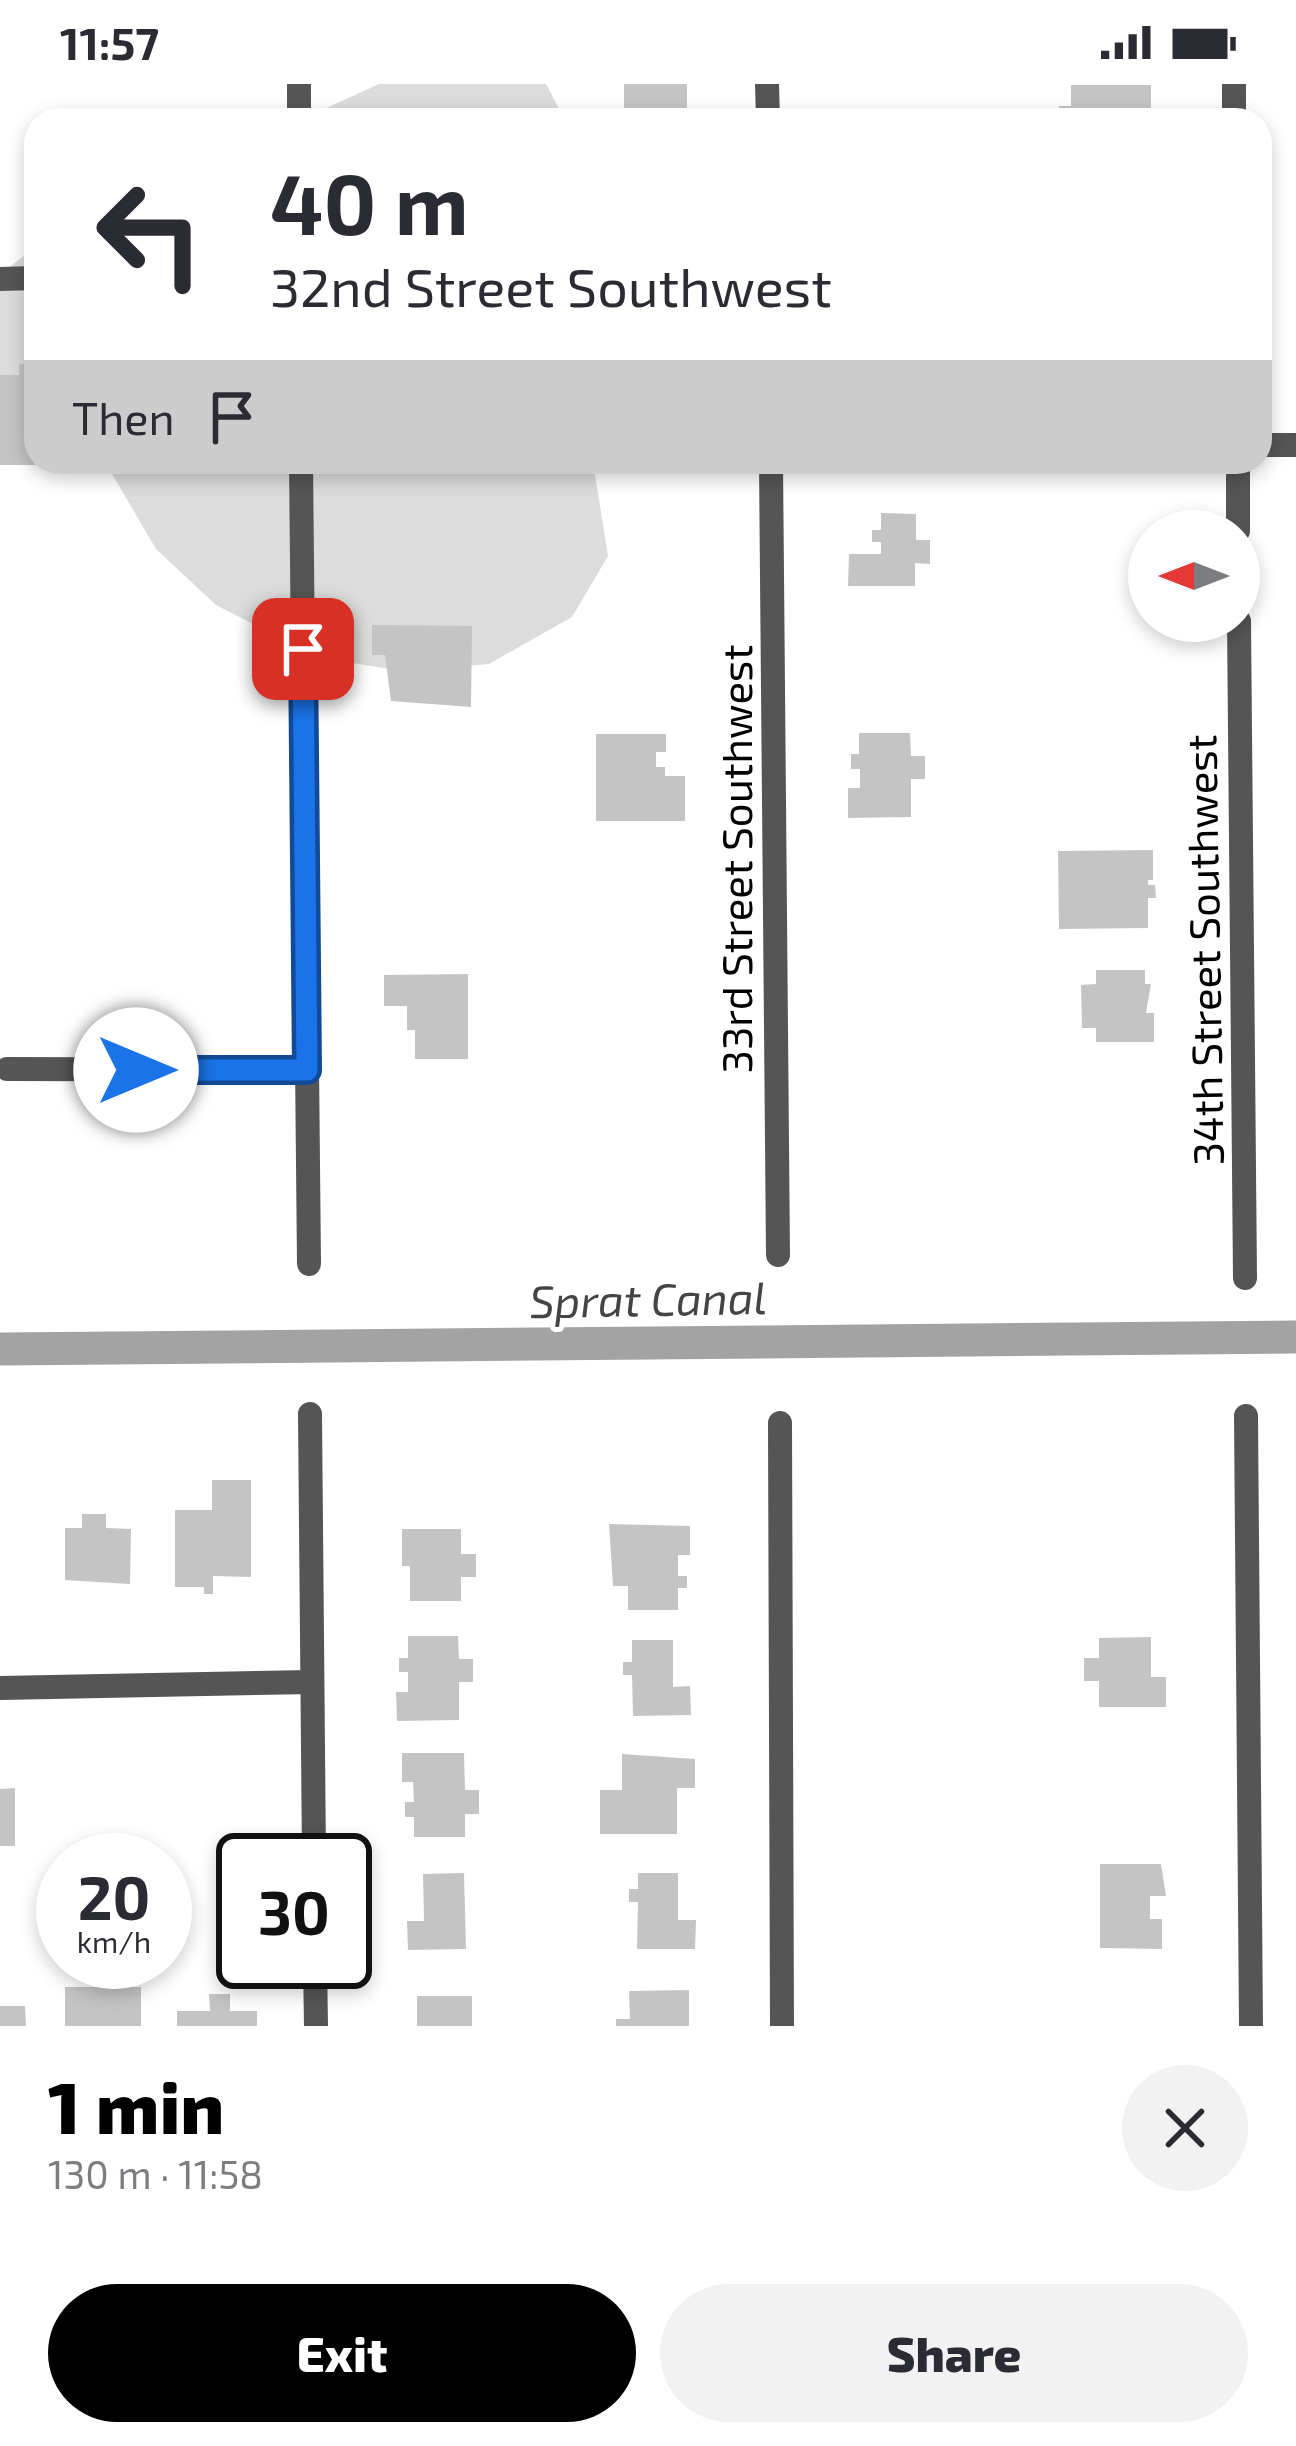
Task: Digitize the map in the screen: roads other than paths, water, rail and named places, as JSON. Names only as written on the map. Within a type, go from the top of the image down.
[{"type":"street","points":[[302,474],[309,1264]]},
{"type":"street","name":"33rd Street Southwest","points":[[771,474],[778,1255]]},
{"type":"street","points":[[1238,474],[1238,510]]},
{"type":"street","name":"34th Street Southwest","points":[[1239,642],[1245,1278]]},
{"type":"street","points":[[7,1070],[307,1070]]},
{"type":"street","points":[[310,1414],[314,1833]]},
{"type":"street","points":[[1246,1415],[1251,2026]]},
{"type":"street","points":[[780,1423],[782,2026]]},
{"type":"street","points":[[0,1688],[313,1682]]},
{"type":"street","points":[[315,1989],[316,2026]]},
{"type":"waterway","name":"Sprat Canal","points":[[0,1349],[1296,1337]]}]
